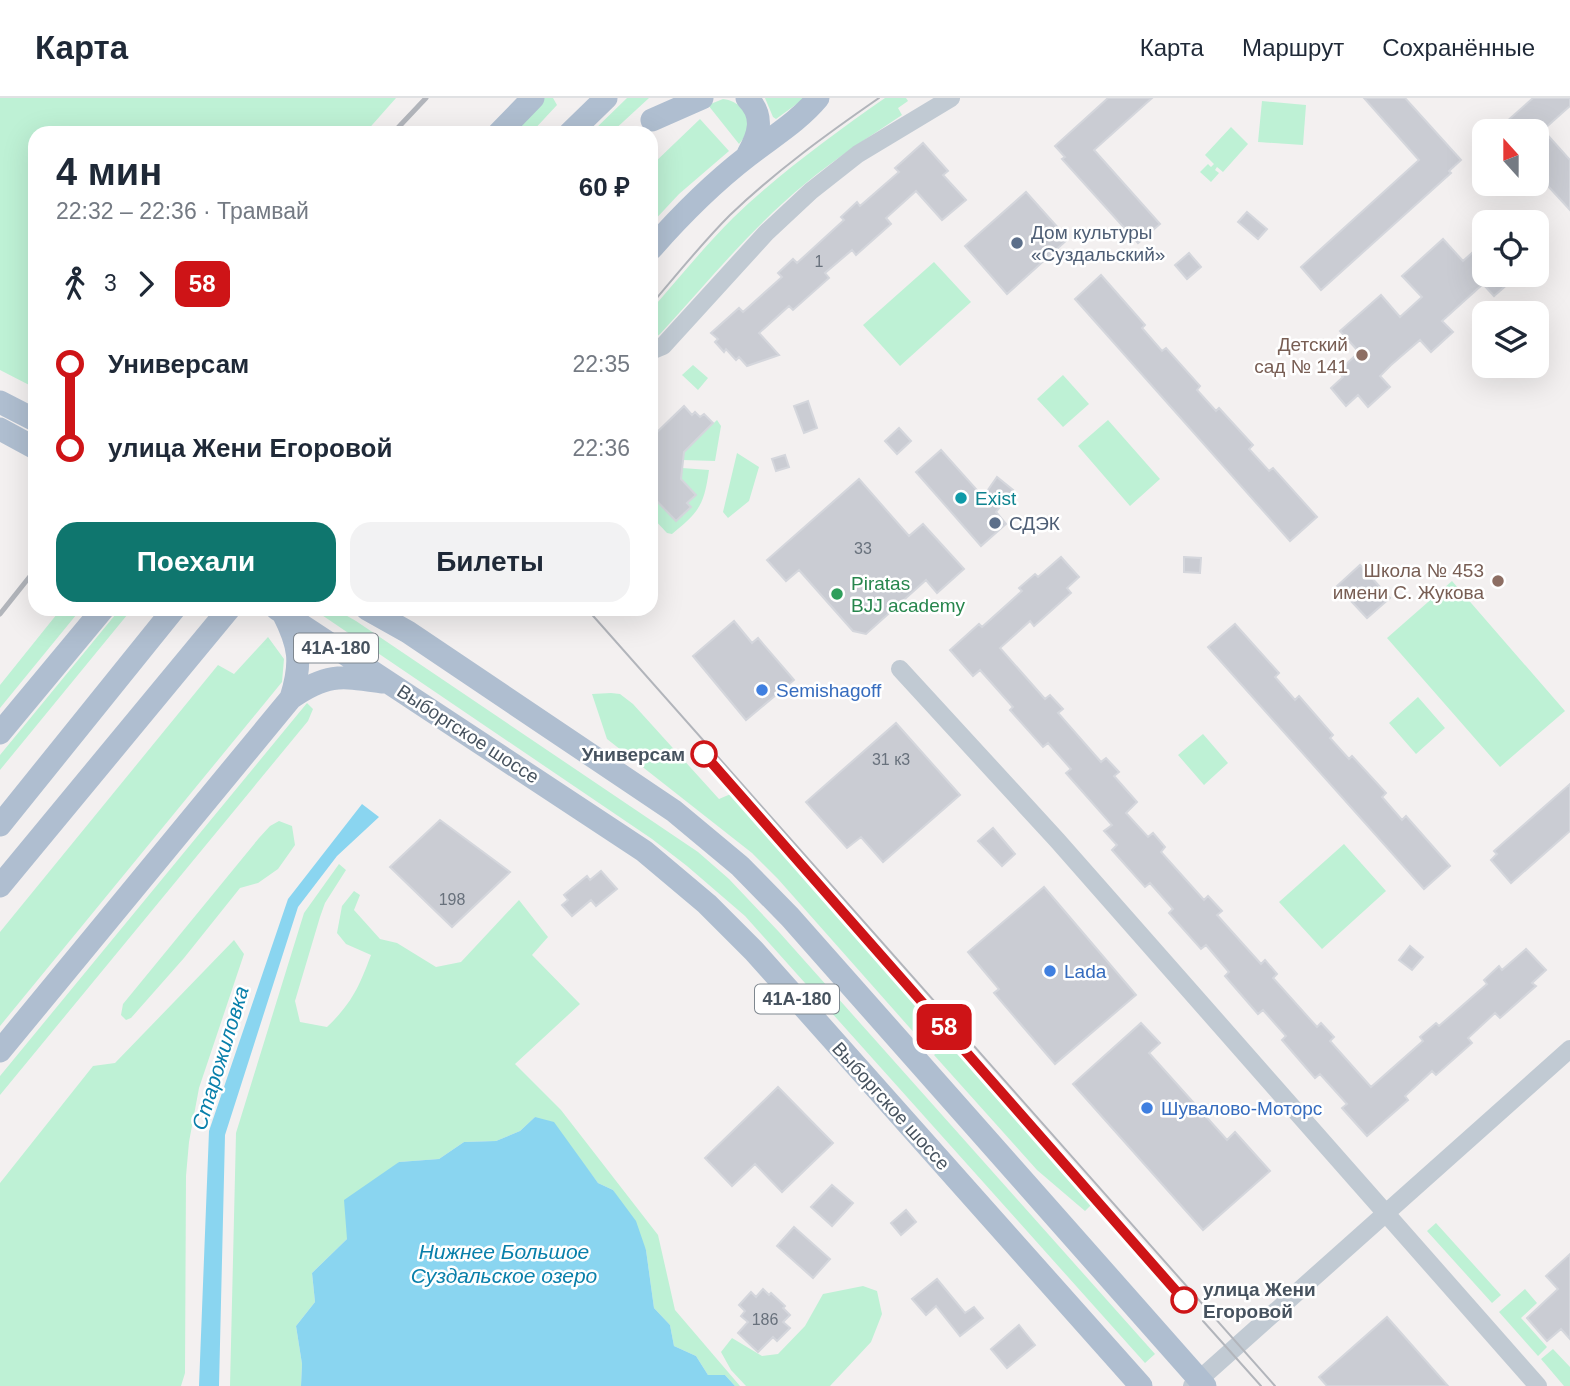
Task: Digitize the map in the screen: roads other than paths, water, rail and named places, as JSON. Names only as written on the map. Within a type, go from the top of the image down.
[{"type":"main road","points":[[506,126],[533,98]]},
{"type":"main road","points":[[577,126],[606,98]]},
{"type":"main road","points":[[644,126],[678,98]]},
{"type":"main road","points":[[644,126],[702,98]]},
{"type":"main road","points":[[746,157],[758,136],[759,123],[757,112],[747,98]]},
{"type":"main road","points":[[658,241],[746,157],[787,127],[818,98]]},
{"type":"main road","points":[[0,402],[28,416]]},
{"type":"main road","points":[[0,429],[28,444]]},
{"type":"main road","points":[[0,733],[97,616]]},
{"type":"main road","points":[[0,825],[168,616]]},
{"type":"main road","points":[[0,886],[223,616]]},
{"type":"main road","points":[[283,616],[292,631],[299,660],[298,676],[291,698]]},
{"type":"main road","name":"Выборгское шоссе","points":[[288,616],[644,851],[707,904],[754,951],[1141,1386]]},
{"type":"main road","name":"41А-180","points":[[379,616],[408,632],[674,811],[757,882],[790,916],[1199,1384]]},
{"type":"main road","points":[[401,616],[408,632]]},
{"type":"main road","points":[[0,1051],[291,698],[326,678],[340,677],[389,683]]},
{"type":"street","points":[[658,348],[766,233],[811,191],[858,153],[951,98]]},
{"type":"street","points":[[900,669],[1057,840],[1538,1386]]},
{"type":"street","points":[[1199,1384],[1570,1048]]},
{"type":"water","points":[[362,804],[379,817],[337,856],[298,907],[225,1135],[219,1386],[199,1386],[209,1131],[288,899]]},
{"type":"water","name":"Нижнее Большое Суздальское озеро","points":[[535,1117],[554,1122],[598,1183],[613,1190],[636,1221],[646,1250],[654,1308],[670,1325],[674,1346],[696,1356],[708,1375],[725,1375],[735,1386],[301,1386],[302,1364],[296,1326],[315,1302],[312,1273],[347,1239],[344,1200],[399,1162],[439,1159],[464,1142],[496,1141],[520,1131]]},
{"type":"tram line","points":[[658,297],[747,199],[802,154],[879,98]]},
{"type":"tram line","points":[[593,616],[1275,1386]]},
{"type":"tram line","name":"58","points":[[704,754],[1184,1300]]},
{"type":"tram line","points":[[1203,1321],[1261,1386]]},
{"type":"railway","points":[[400,126],[426,98]]},
{"type":"railway","points":[[0,614],[28,579]]},
{"type":"place","name":"Дом культуры «Суздальский»","points":[[1017,243]]},
{"type":"place","name":"Детский сад № 141","points":[[1362,355]]},
{"type":"place","name":"Exist","points":[[961,498]]},
{"type":"place","name":"СДЭК","points":[[995,523]]},
{"type":"place","name":"Школа № 453 имени С. Жукова","points":[[1498,581]]},
{"type":"place","name":"Piratas BJJ academy","points":[[837,594]]},
{"type":"place","name":"Semishagoff","points":[[762,690]]},
{"type":"place","name":"Универсам","points":[[704,754]]},
{"type":"place","name":"Lada","points":[[1050,971]]},
{"type":"place","name":"Шувалово-Моторс","points":[[1147,1108]]},
{"type":"place","name":"улица Жени Егоровой","points":[[1184,1300]]},
{"type":"water label","name":"Старожиловка","points":[[220,1058]]}]
